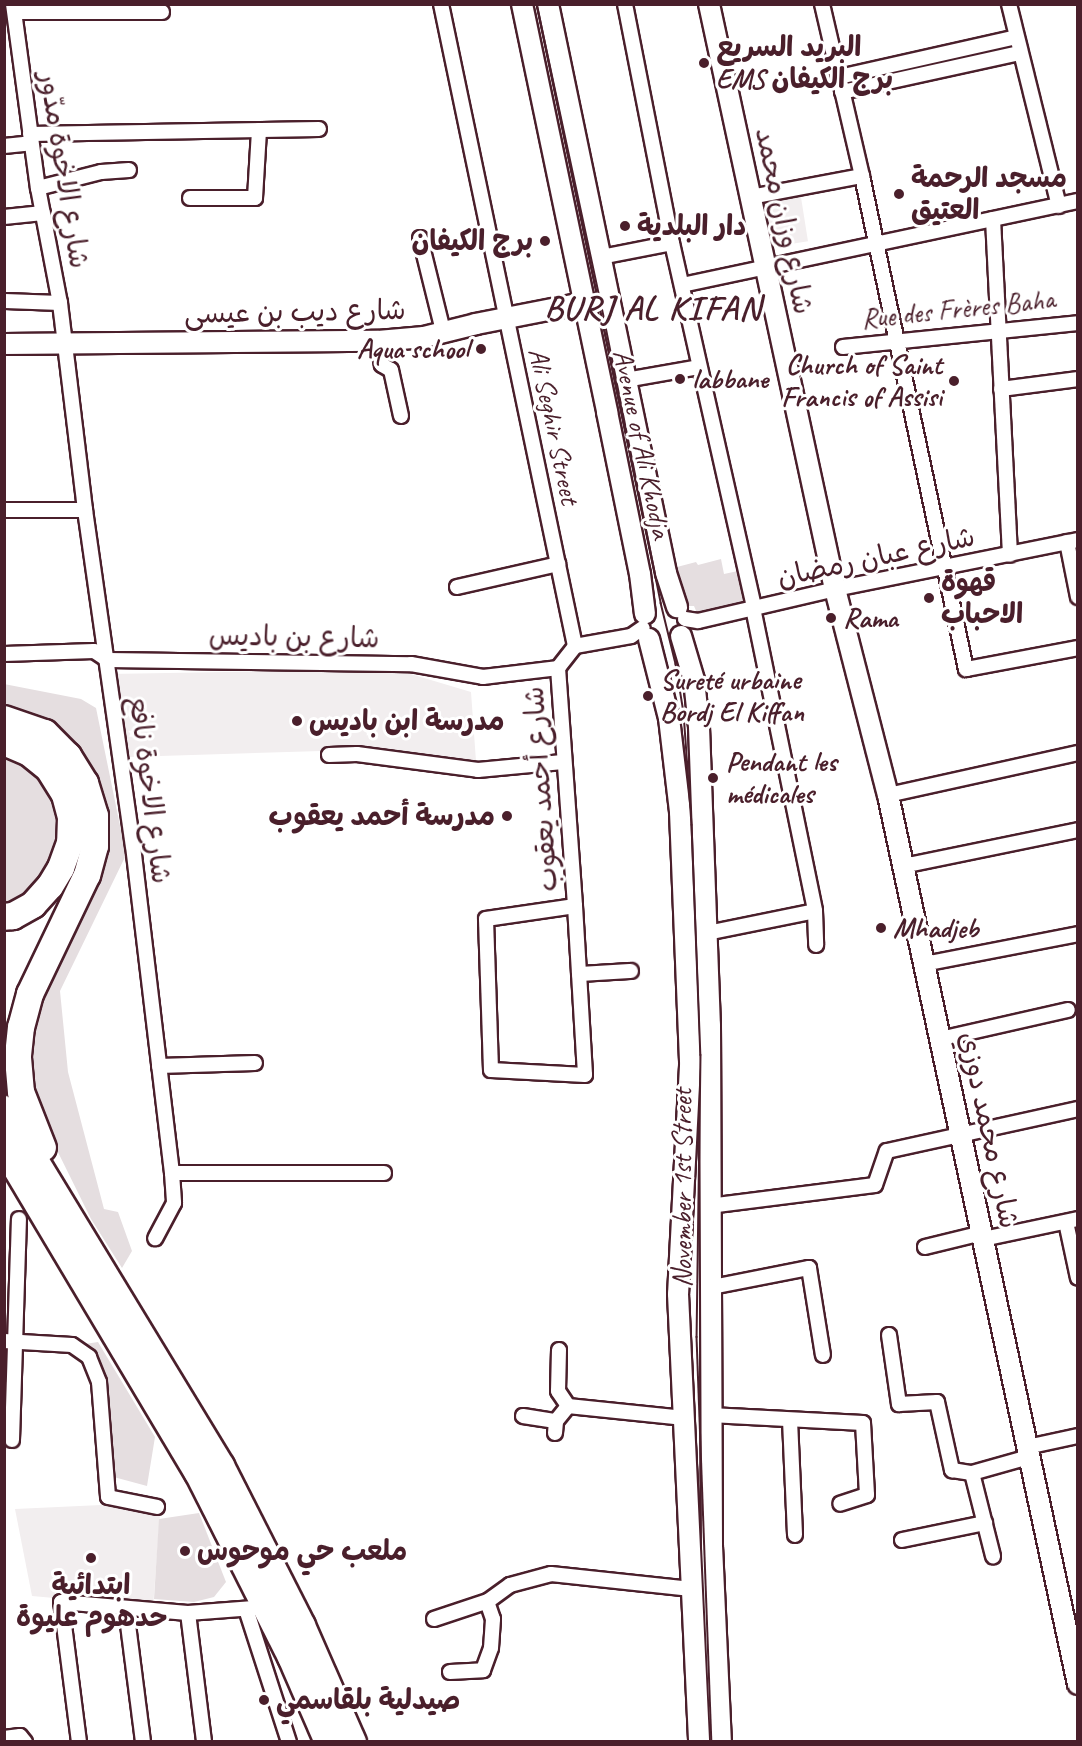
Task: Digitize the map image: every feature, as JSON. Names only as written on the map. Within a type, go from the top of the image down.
[{"type":"highway","points":[[4,719],[45,733],[68,756],[85,783],[95,816],[95,846],[87,875],[30,994],[21,1027],[18,1058],[21,1092],[36,1134],[76,1209],[99,1261]]},
{"type":"highway","points":[[4,741],[28,752],[50,769],[66,795],[70,818],[70,843],[61,868],[50,886],[33,905],[13,916],[4,917]]},
{"type":"highway","points":[[4,1108],[222,1466],[302,1626],[353,1742]]},
{"type":"highway","points":[[4,1148],[198,1473],[257,1608],[328,1742]]},
{"type":"main road","name":"Avenue of Ali Khodja","points":[[522,4],[638,562],[646,627]]},
{"type":"main road","name":"Avenue of Ali Khodja","points":[[548,4],[666,573],[681,621]]},
{"type":"main road","name":"شارع وزان محمد","points":[[709,4],[835,589]]},
{"type":"main road","name":"شارع ديب بن عيسى","points":[[4,344],[378,341],[424,337],[443,331],[583,303]]},
{"type":"main road","name":"شارع محمد دوزي","points":[[835,589],[888,795],[1077,1684]]},
{"type":"main road","points":[[663,603],[681,621],[668,645],[661,645],[646,627],[654,606],[663,603]]},
{"type":"main road","name":"November 1st Street","points":[[681,621],[694,680],[699,727],[711,1025],[710,1415],[712,1546],[721,1742]]},
{"type":"main road","name":"November 1st Street","points":[[646,627],[669,718],[681,834],[690,1066],[678,1294],[699,1742]]},
{"type":"street","name":"Ali Seghir Street","points":[[441,4],[575,646]]},
{"type":"street","points":[[625,4],[672,243],[753,608],[815,911],[816,943]]},
{"type":"street","points":[[822,4],[862,176],[966,669],[1077,648]]},
{"type":"street","points":[[1009,4],[1019,53],[1047,150],[1059,206]]},
{"type":"street","points":[[14,8],[162,12]]},
{"type":"street","name":"شارع الاخوة مدّور","points":[[14,8],[30,139],[60,303],[65,344]]},
{"type":"street","points":[[839,77],[1016,37]]},
{"type":"street","points":[[842,92],[1019,53]]},
{"type":"street","points":[[4,146],[30,139],[319,129]]},
{"type":"street","points":[[190,198],[255,198],[259,130]]},
{"type":"street","points":[[38,188],[101,172],[129,170]]},
{"type":"street","points":[[750,197],[862,176]]},
{"type":"street","points":[[682,285],[1077,201]]},
{"type":"street","points":[[4,217],[43,213]]},
{"type":"street","points":[[993,219],[1010,555]]},
{"type":"street","points":[[420,238],[443,331]]},
{"type":"street","points":[[600,257],[672,243]]},
{"type":"street","points":[[4,301],[60,303]]},
{"type":"street","name":"Rue des Frères Baha","points":[[843,347],[1077,323]]},
{"type":"street","points":[[378,341],[382,364],[389,367],[393,376],[401,416]]},
{"type":"street","name":"شارع الاخوة نافع","points":[[65,344],[85,510],[108,660],[172,1173],[174,1203],[155,1238]]},
{"type":"street","points":[[626,380],[699,367]]},
{"type":"street","points":[[1001,389],[1077,379]]},
{"type":"street","points":[[4,510],[85,510]]},
{"type":"street","points":[[1072,541],[1077,597]]},
{"type":"street","name":"شارع عبان رمضان","points":[[681,621],[698,621],[835,589],[1072,541]]},
{"type":"street","points":[[457,587],[558,564]]},
{"type":"street","points":[[558,668],[575,646],[631,636],[646,627]]},
{"type":"street","name":"شارع بن باديس","points":[[4,654],[94,651],[108,660],[411,664],[483,677],[558,668]]},
{"type":"street","name":"شارع أحمد يعقوب","points":[[558,668],[563,762],[575,906],[585,1075],[491,1070],[486,919],[575,906]]},
{"type":"street","points":[[888,795],[1077,753]]},
{"type":"street","points":[[329,755],[357,754],[478,770],[563,762]]},
{"type":"street","points":[[903,866],[1077,830]]},
{"type":"street","points":[[707,933],[815,911]]},
{"type":"street","points":[[924,964],[1077,934]]},
{"type":"street","points":[[579,974],[631,971]]},
{"type":"street","points":[[940,1039],[1068,1010]]},
{"type":"street","points":[[159,1066],[255,1064]]},
{"type":"street","points":[[709,1206],[875,1185],[887,1151],[960,1133],[1077,1109]]},
{"type":"street","points":[[172,1173],[384,1173]]},
{"type":"street","points":[[12,1440],[10,1341],[19,1219]]},
{"type":"street","points":[[925,1247],[1072,1220],[1077,1278]]},
{"type":"street","points":[[712,1287],[809,1268],[823,1355]]},
{"type":"street","points":[[889,1335],[899,1404],[937,1402],[952,1470],[972,1473],[1077,1436]]},
{"type":"street","points":[[10,1341],[72,1345],[89,1357],[99,1382],[108,1497],[158,1507]]},
{"type":"street","points":[[559,1350],[558,1391],[568,1406]]},
{"type":"street","points":[[568,1406],[684,1418]]},
{"type":"street","points":[[523,1416],[555,1427],[568,1406]]},
{"type":"street","points":[[710,1415],[862,1423],[867,1495],[840,1504]]},
{"type":"street","points":[[790,1420],[795,1536]]},
{"type":"street","points":[[972,1473],[993,1556]]},
{"type":"street","points":[[903,1540],[985,1523]]},
{"type":"street","points":[[434,1619],[487,1602],[510,1585],[550,1574],[691,1589]]},
{"type":"street","points":[[79,1742],[62,1602],[126,1609],[188,1612],[257,1608],[289,1742]]},
{"type":"street","points":[[450,1672],[483,1670],[491,1647],[493,1618],[487,1602]]},
{"type":"street","points":[[126,1609],[143,1742]]},
{"type":"street","points":[[188,1612],[204,1742]]},
{"type":"street","points":[[4,1738],[20,1736],[25,1742]]},
{"type":"shaded area","points":[[800,191],[808,241],[767,248],[760,197]]},
{"type":"shaded area","points":[[721,559],[724,574],[738,571],[746,603],[697,613],[694,606],[684,606],[677,567]]},
{"type":"shaded area","name":"مدرسة ابن باديس","points":[[404,672],[471,692],[476,761],[355,750],[128,757],[109,674]]},
{"type":"shaded area","points":[[4,684],[81,699],[96,708],[126,855],[60,991],[68,1072],[104,1209],[118,1212],[132,1251],[122,1268],[91,1219],[50,1136],[33,1086],[30,1050],[42,993],[90,890],[45,721],[5,705]]},
{"type":"shaded area","points":[[4,750],[32,762],[59,809],[60,849],[28,897],[4,907]]},
{"type":"shaded area","points":[[98,1342],[155,1437],[147,1486],[110,1476],[96,1362],[85,1344]]},
{"type":"shaded area","name":"ابتدائية حدهوم عليوة","points":[[101,1505],[160,1514],[153,1607],[32,1596],[15,1509]]},
{"type":"shaded area","name":"ملعب حي موحوس","points":[[199,1513],[226,1582],[214,1597],[194,1602],[154,1599],[159,1519]]},
{"type":"tram line","points":[[537,4],[604,317],[661,603],[676,664],[684,713],[692,825],[701,1055],[697,1337],[712,1742]]},
{"type":"place","name":"البريد السريع EMS برج الكيفان","points":[[704,63]]},
{"type":"place","name":"مسجد الرحمة العتيق","points":[[899,194]]},
{"type":"place","name":"دار البلدية","points":[[625,226]]},
{"type":"place","name":"برج الكيفان","points":[[545,241]]},
{"type":"place","name":"Aqua school","points":[[481,349]]},
{"type":"place","name":"labbane","points":[[680,379]]},
{"type":"place","name":"Church of Saint Francis of Assisi","points":[[954,381]]},
{"type":"place","name":"قهوة الاحباب","points":[[929,598]]},
{"type":"place","name":"Rama","points":[[831,618]]},
{"type":"place","name":"Sureté urbaine Bordj El Kiffan","points":[[648,696]]},
{"type":"place","name":"مدرسة ابن باديس","points":[[297,721]]},
{"type":"place","name":"Pendant les médicales","points":[[713,778]]},
{"type":"place","name":"مدرسة أحمد يعقوب","points":[[507,816]]},
{"type":"place","name":"Mhadjeb","points":[[881,928]]},
{"type":"place","name":"ملعب حي موحوس","points":[[185,1551]]},
{"type":"place","name":"ابتدائية حدهوم عليوة","points":[[91,1558]]},
{"type":"place","name":"صيدلية بلقاسمي","points":[[264,1700]]},
{"type":"district","name":"BURJ AL KIFAN","points":[[653,308]]}]
